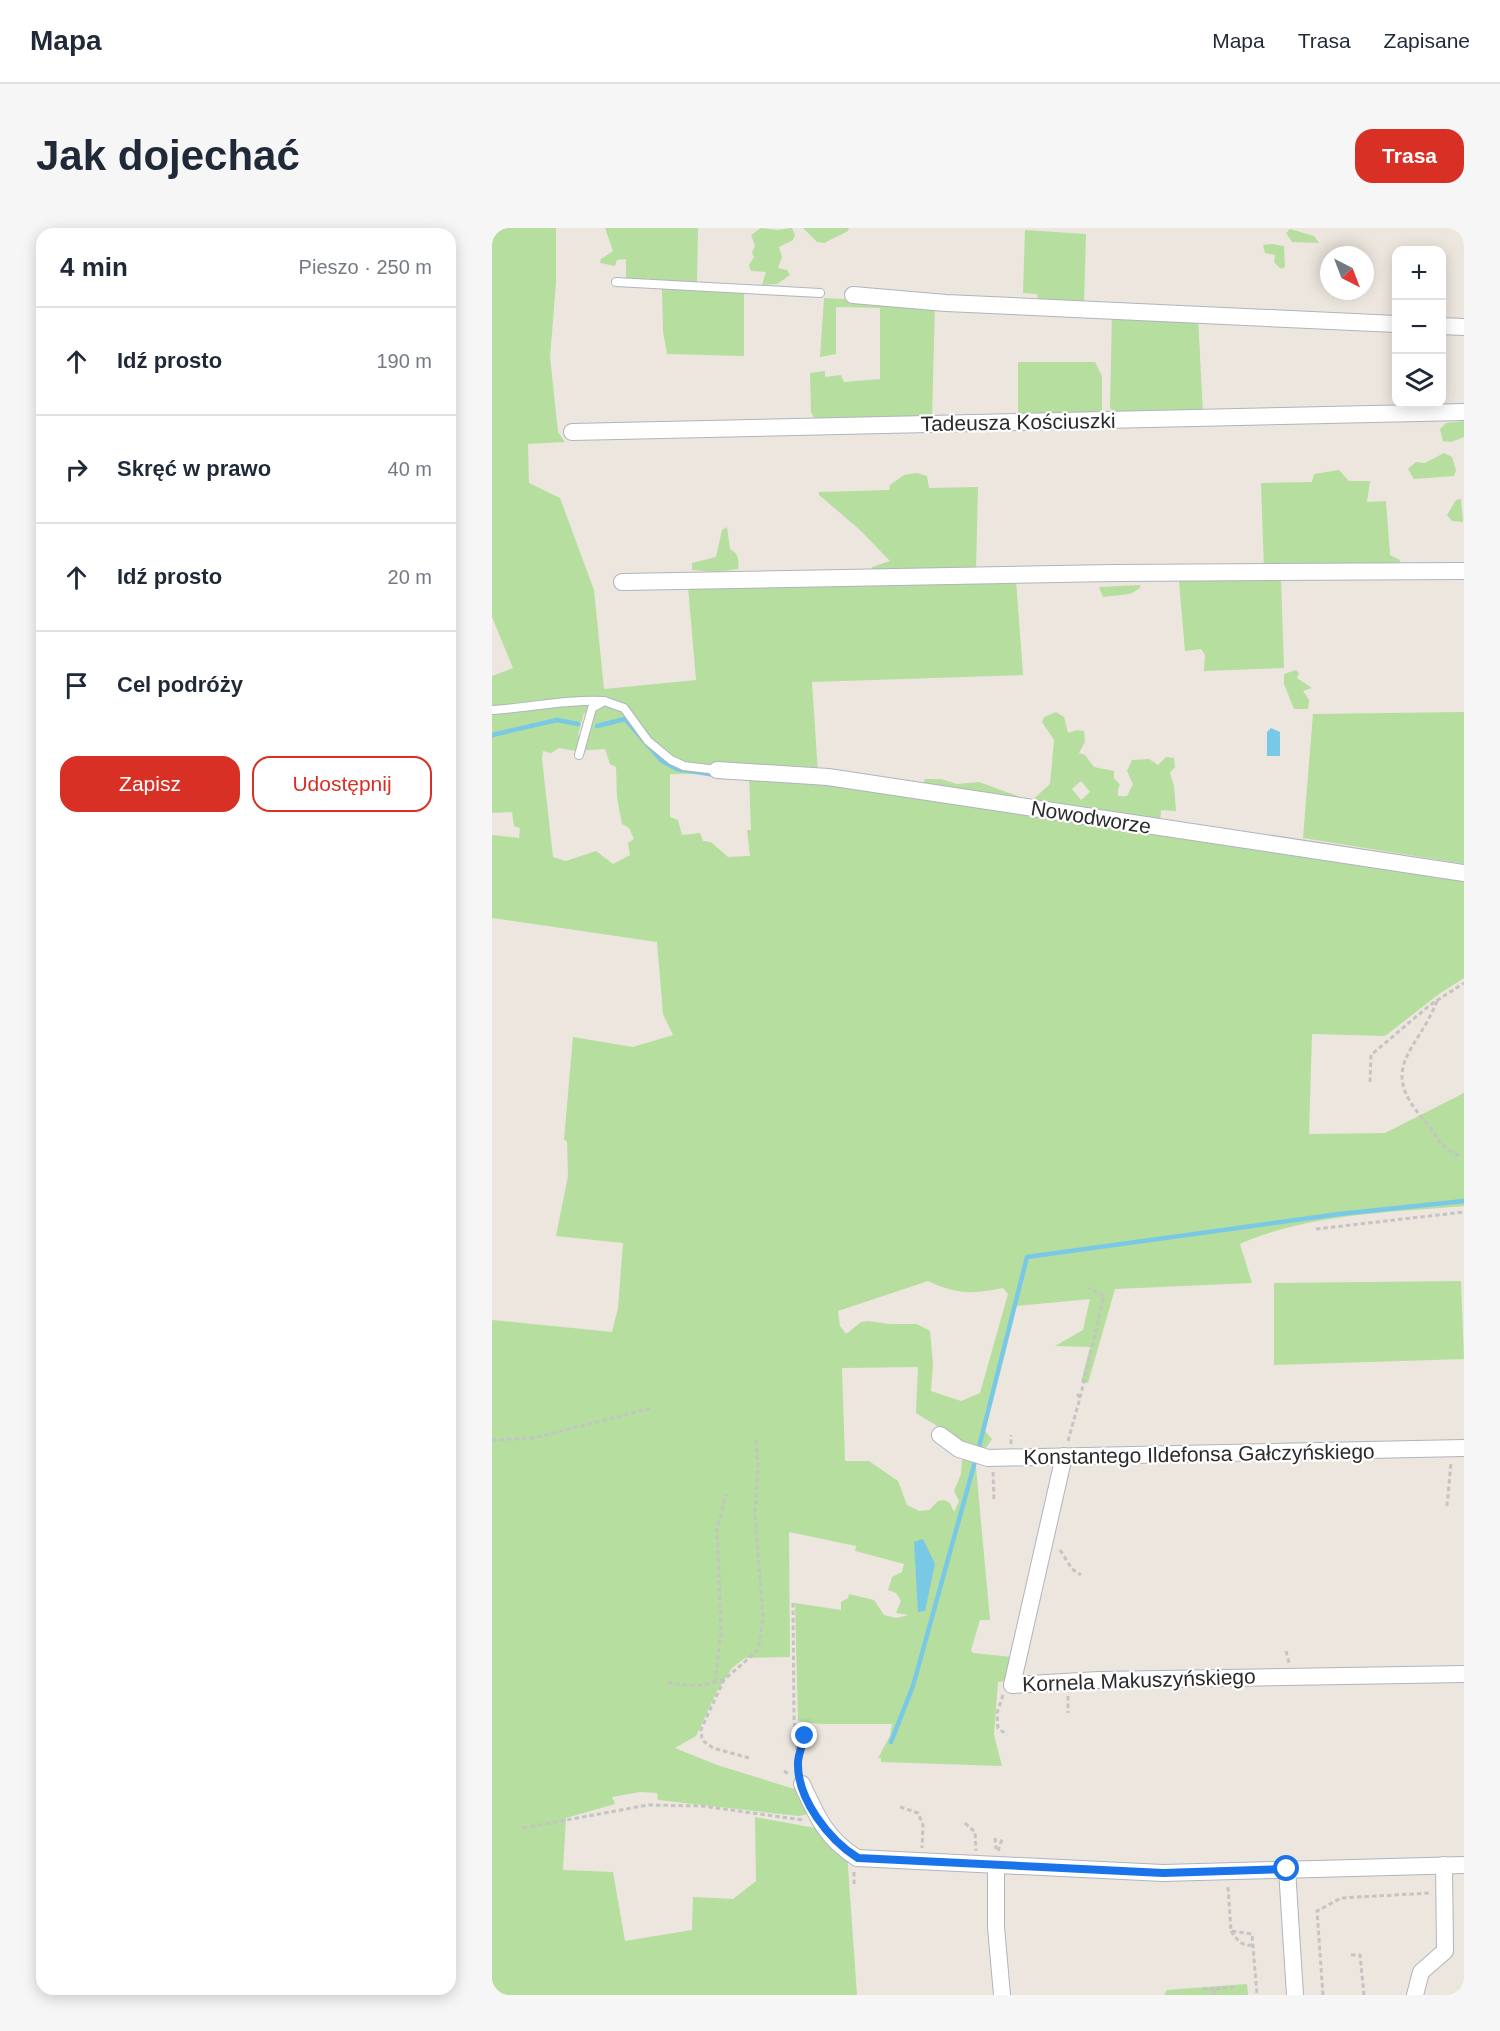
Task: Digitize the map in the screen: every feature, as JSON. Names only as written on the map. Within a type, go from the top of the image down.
[{"type":"street","points":[[853,295],[946,303],[1392,324]]},
{"type":"street","points":[[1446,326],[1464,327]]},
{"type":"street","name":"Tadeusza Kościuszki","points":[[572,432],[1464,412]]},
{"type":"street","points":[[622,582],[1114,573],[1464,570]]},
{"type":"street","name":"Nowodworze","points":[[717,770],[828,777],[1464,873]]},
{"type":"street","name":"Konstantego Ildefonsa Gałczyńskiego","points":[[940,1435],[959,1449],[993,1458],[1458,1448]]},
{"type":"street","name":"Kornela Makuszyńskiego","points":[[1064,1456],[1012,1685],[1120,1679],[1464,1674]]},
{"type":"street","points":[[802,1784],[819,1824],[840,1847],[858,1858],[975,1864],[996,1861],[1163,1873],[1464,1865]]},
{"type":"street","points":[[996,1861],[996,1927],[1002,1995]]},
{"type":"street","points":[[1415,1995],[1421,1972],[1445,1951],[1444,1865]]},
{"type":"street","points":[[1287,1869],[1295,1995]]},
{"type":"lane","points":[[616,282],[820,293]]},
{"type":"lane","points":[[579,755],[591,708],[604,701]]},
{"type":"lane","points":[[492,710],[528,708],[564,702],[604,701],[624,708],[648,741],[671,760],[684,766],[717,770]]},
{"type":"path","points":[[1370,1082],[1371,1055],[1437,1000],[1464,983]]},
{"type":"path","points":[[1437,1000],[1428,1024],[1403,1062],[1403,1089],[1412,1108],[1426,1122],[1443,1148],[1459,1156]]},
{"type":"path","points":[[1316,1229],[1464,1212]]},
{"type":"path","points":[[1412,1217],[1412,1223]]},
{"type":"path","points":[[1064,1456],[1104,1296],[1089,1288]]},
{"type":"path","points":[[1076,1392],[1080,1398]]},
{"type":"path","points":[[492,1440],[533,1438],[652,1408]]},
{"type":"path","points":[[749,1758],[713,1748],[702,1740],[702,1729],[724,1680],[758,1650],[763,1619],[754,1514],[758,1466],[756,1440]]},
{"type":"path","points":[[1447,1506],[1458,1448]]},
{"type":"path","points":[[993,1458],[994,1500]]},
{"type":"path","points":[[715,1682],[721,1631],[717,1529],[726,1494]]},
{"type":"path","points":[[793,1603],[794,1719],[802,1784]]},
{"type":"path","points":[[668,1683],[697,1686],[724,1680]]},
{"type":"path","points":[[1007,1735],[998,1728],[997,1713],[1002,1695],[1012,1685]]},
{"type":"path","points":[[798,1763],[805,1736]]},
{"type":"path","points":[[784,1771],[802,1784]]},
{"type":"path","points":[[523,1828],[648,1805],[686,1804],[819,1824]]},
{"type":"path","points":[[900,1807],[918,1813],[922,1825],[922,1850]]},
{"type":"path","points":[[965,1823],[975,1832],[975,1864]]},
{"type":"path","points":[[996,1861],[1002,1839]]},
{"type":"path","points":[[1227,1871],[1231,1932],[1238,1942],[1253,1945]]},
{"type":"path","points":[[1323,1995],[1317,1911],[1341,1898],[1444,1892]]},
{"type":"path","points":[[1231,1932],[1252,1934],[1257,1995]]},
{"type":"path","points":[[1351,1955],[1360,1955],[1364,1995]]},
{"type":"path","points":[[1203,1989],[1234,1987]]},
{"type":"path","points":[[1214,1989],[1214,1995]]},
{"type":"green space","points":[[492,228],[556,228],[556,283],[550,357],[558,432],[565,442],[528,444],[529,483],[560,498],[594,590],[604,689],[696,680],[688,587],[1016,580],[1023,675],[812,682],[818,773],[670,774],[670,817],[678,820],[682,835],[700,833],[703,841],[711,842],[728,857],[750,856],[747,830],[751,830],[749,774],[922,787],[925,779],[941,779],[957,784],[979,782],[1023,798],[1023,804],[1027,805],[1050,784],[1054,740],[1042,722],[1044,717],[1056,712],[1064,717],[1068,733],[1077,730],[1084,731],[1085,742],[1079,753],[1085,755],[1094,767],[1114,771],[1114,778],[1120,785],[1118,796],[1127,796],[1133,784],[1127,771],[1132,760],[1149,759],[1158,765],[1166,757],[1174,758],[1175,767],[1170,773],[1174,786],[1176,811],[1161,810],[1160,823],[1464,875],[1464,978],[1439,994],[1385,1036],[1312,1034],[1309,1134],[1385,1133],[1464,1093],[1464,1206],[1350,1216],[1294,1226],[1267,1234],[1240,1244],[1252,1283],[1115,1289],[1088,1383],[1081,1382],[1090,1347],[1055,1346],[1083,1330],[1090,1299],[1015,1306],[985,1431],[992,1439],[982,1454],[916,1413],[918,1367],[842,1368],[845,1461],[869,1461],[898,1481],[907,1505],[919,1511],[929,1510],[938,1501],[944,1500],[950,1503],[954,1512],[959,1501],[954,1491],[961,1474],[962,1460],[967,1457],[976,1467],[990,1620],[980,1620],[971,1650],[973,1653],[1012,1657],[1007,1681],[998,1682],[994,1735],[1002,1766],[881,1762],[881,1758],[878,1758],[890,1736],[892,1724],[821,1724],[798,1721],[795,1603],[841,1610],[841,1602],[848,1598],[849,1594],[874,1600],[884,1615],[896,1618],[909,1615],[896,1613],[901,1601],[896,1593],[888,1590],[892,1577],[902,1572],[904,1564],[855,1551],[856,1546],[789,1532],[790,1657],[745,1658],[732,1668],[717,1691],[696,1736],[675,1748],[717,1765],[801,1791],[811,1809],[805,1815],[798,1816],[658,1800],[657,1793],[640,1792],[612,1797],[615,1804],[566,1818],[563,1870],[613,1872],[625,1941],[692,1930],[693,1897],[733,1899],[756,1881],[755,1817],[821,1829],[847,1853],[857,1995],[492,1995],[492,1320],[612,1332],[618,1308],[623,1243],[556,1236],[568,1176],[567,1142],[564,1139],[573,1037],[633,1047],[673,1035],[663,1014],[657,942],[492,918],[492,835],[519,838],[520,828],[514,826],[512,812],[492,813],[492,676],[513,668],[492,617]],"holes":[[[584,713],[594,713],[584,738],[578,735]],[[559,748],[576,751],[605,749],[610,764],[616,767],[617,797],[622,824],[629,828],[634,839],[628,843],[630,855],[613,864],[596,851],[566,861],[553,857],[542,759],[543,751],[551,753]],[[1081,781],[1090,792],[1081,800],[1072,789]],[[928,1281],[956,1291],[973,1292],[1003,1288],[1008,1294],[980,1393],[961,1401],[931,1391],[933,1364],[930,1331],[917,1324],[869,1321],[861,1322],[846,1334],[840,1326],[838,1311]]]},
{"type":"green space","points":[[605,228],[698,228],[697,284],[650,282],[648,278],[639,281],[626,278],[626,259],[617,260],[615,266],[600,263],[601,259],[613,251]]},
{"type":"green space","points":[[761,228],[777,230],[792,228],[795,235],[793,240],[779,247],[782,257],[778,268],[787,270],[790,275],[777,284],[762,285],[766,272],[751,271],[749,265],[754,257],[752,253],[755,245],[751,235]]},
{"type":"green space","points":[[803,228],[849,228],[848,231],[824,243],[817,242]]},
{"type":"green space","points":[[1290,229],[1314,236],[1319,243],[1292,242],[1286,233]]},
{"type":"green space","points":[[1025,230],[1086,234],[1084,303],[1038,300],[1037,294],[1023,293]]},
{"type":"green space","points":[[1263,245],[1284,246],[1285,267],[1281,269],[1274,262],[1275,255],[1265,253]]},
{"type":"green space","points":[[662,289],[744,293],[744,356],[667,354],[663,331]]},
{"type":"green space","points":[[824,298],[935,304],[932,418],[816,421],[811,412],[810,373],[825,371],[825,377],[841,375],[844,382],[880,379],[880,308],[836,307],[836,354],[820,357]]},
{"type":"green space","points":[[1112,312],[1198,317],[1203,413],[1116,414],[1110,408]]},
{"type":"green space","points":[[1018,362],[1095,362],[1102,376],[1102,412],[1018,416]]},
{"type":"green space","points":[[1464,421],[1464,437],[1451,442],[1443,441],[1440,429],[1446,423]]},
{"type":"green space","points":[[1444,453],[1452,457],[1456,470],[1454,476],[1414,479],[1408,469],[1416,462],[1425,463]]},
{"type":"green space","points":[[1339,470],[1349,481],[1370,481],[1367,502],[1386,501],[1390,555],[1400,560],[1399,566],[1264,570],[1261,483],[1312,482],[1314,474]]},
{"type":"green space","points":[[917,473],[927,476],[929,488],[978,487],[976,573],[871,572],[872,567],[890,561],[859,529],[819,495],[819,492],[889,490],[890,485],[904,475]]},
{"type":"green space","points":[[1461,499],[1463,522],[1452,521],[1447,515],[1456,500]]},
{"type":"green space","points":[[727,527],[730,549],[738,558],[738,569],[717,572],[692,570],[692,563],[716,557],[722,530]]},
{"type":"green space","points":[[1181,578],[1281,579],[1284,668],[1204,671],[1205,655],[1201,649],[1185,651],[1179,582]]},
{"type":"green space","points":[[1140,585],[1140,588],[1130,594],[1103,597],[1099,587]]},
{"type":"green space","points":[[1296,670],[1299,673],[1297,678],[1312,688],[1303,691],[1309,700],[1308,709],[1294,709],[1284,684],[1284,674]]},
{"type":"green space","points":[[1464,712],[1464,864],[1303,838],[1313,714]]},
{"type":"green space","points":[[1461,1281],[1464,1359],[1274,1365],[1274,1283]]},
{"type":"green space","points":[[1247,1984],[1248,1995],[1164,1995],[1167,1990]]},
{"type":"water","points":[[1271,728],[1280,732],[1280,756],[1267,756],[1267,732]]},
{"type":"water","points":[[923,1539],[935,1564],[925,1611],[918,1612],[914,1542]]},
{"type":"waterway","points":[[597,726],[625,719],[662,761],[677,769],[716,775]]},
{"type":"waterway","points":[[492,735],[557,720],[578,724]]},
{"type":"waterway","points":[[978,1451],[1027,1257],[1339,1214],[1464,1201]]},
{"type":"waterway","points":[[891,1742],[913,1686],[976,1458]]},
{"type":"route","points":[[805,1736],[798,1763],[802,1784],[819,1824],[840,1847],[858,1858],[1163,1873],[1287,1869]]}]
